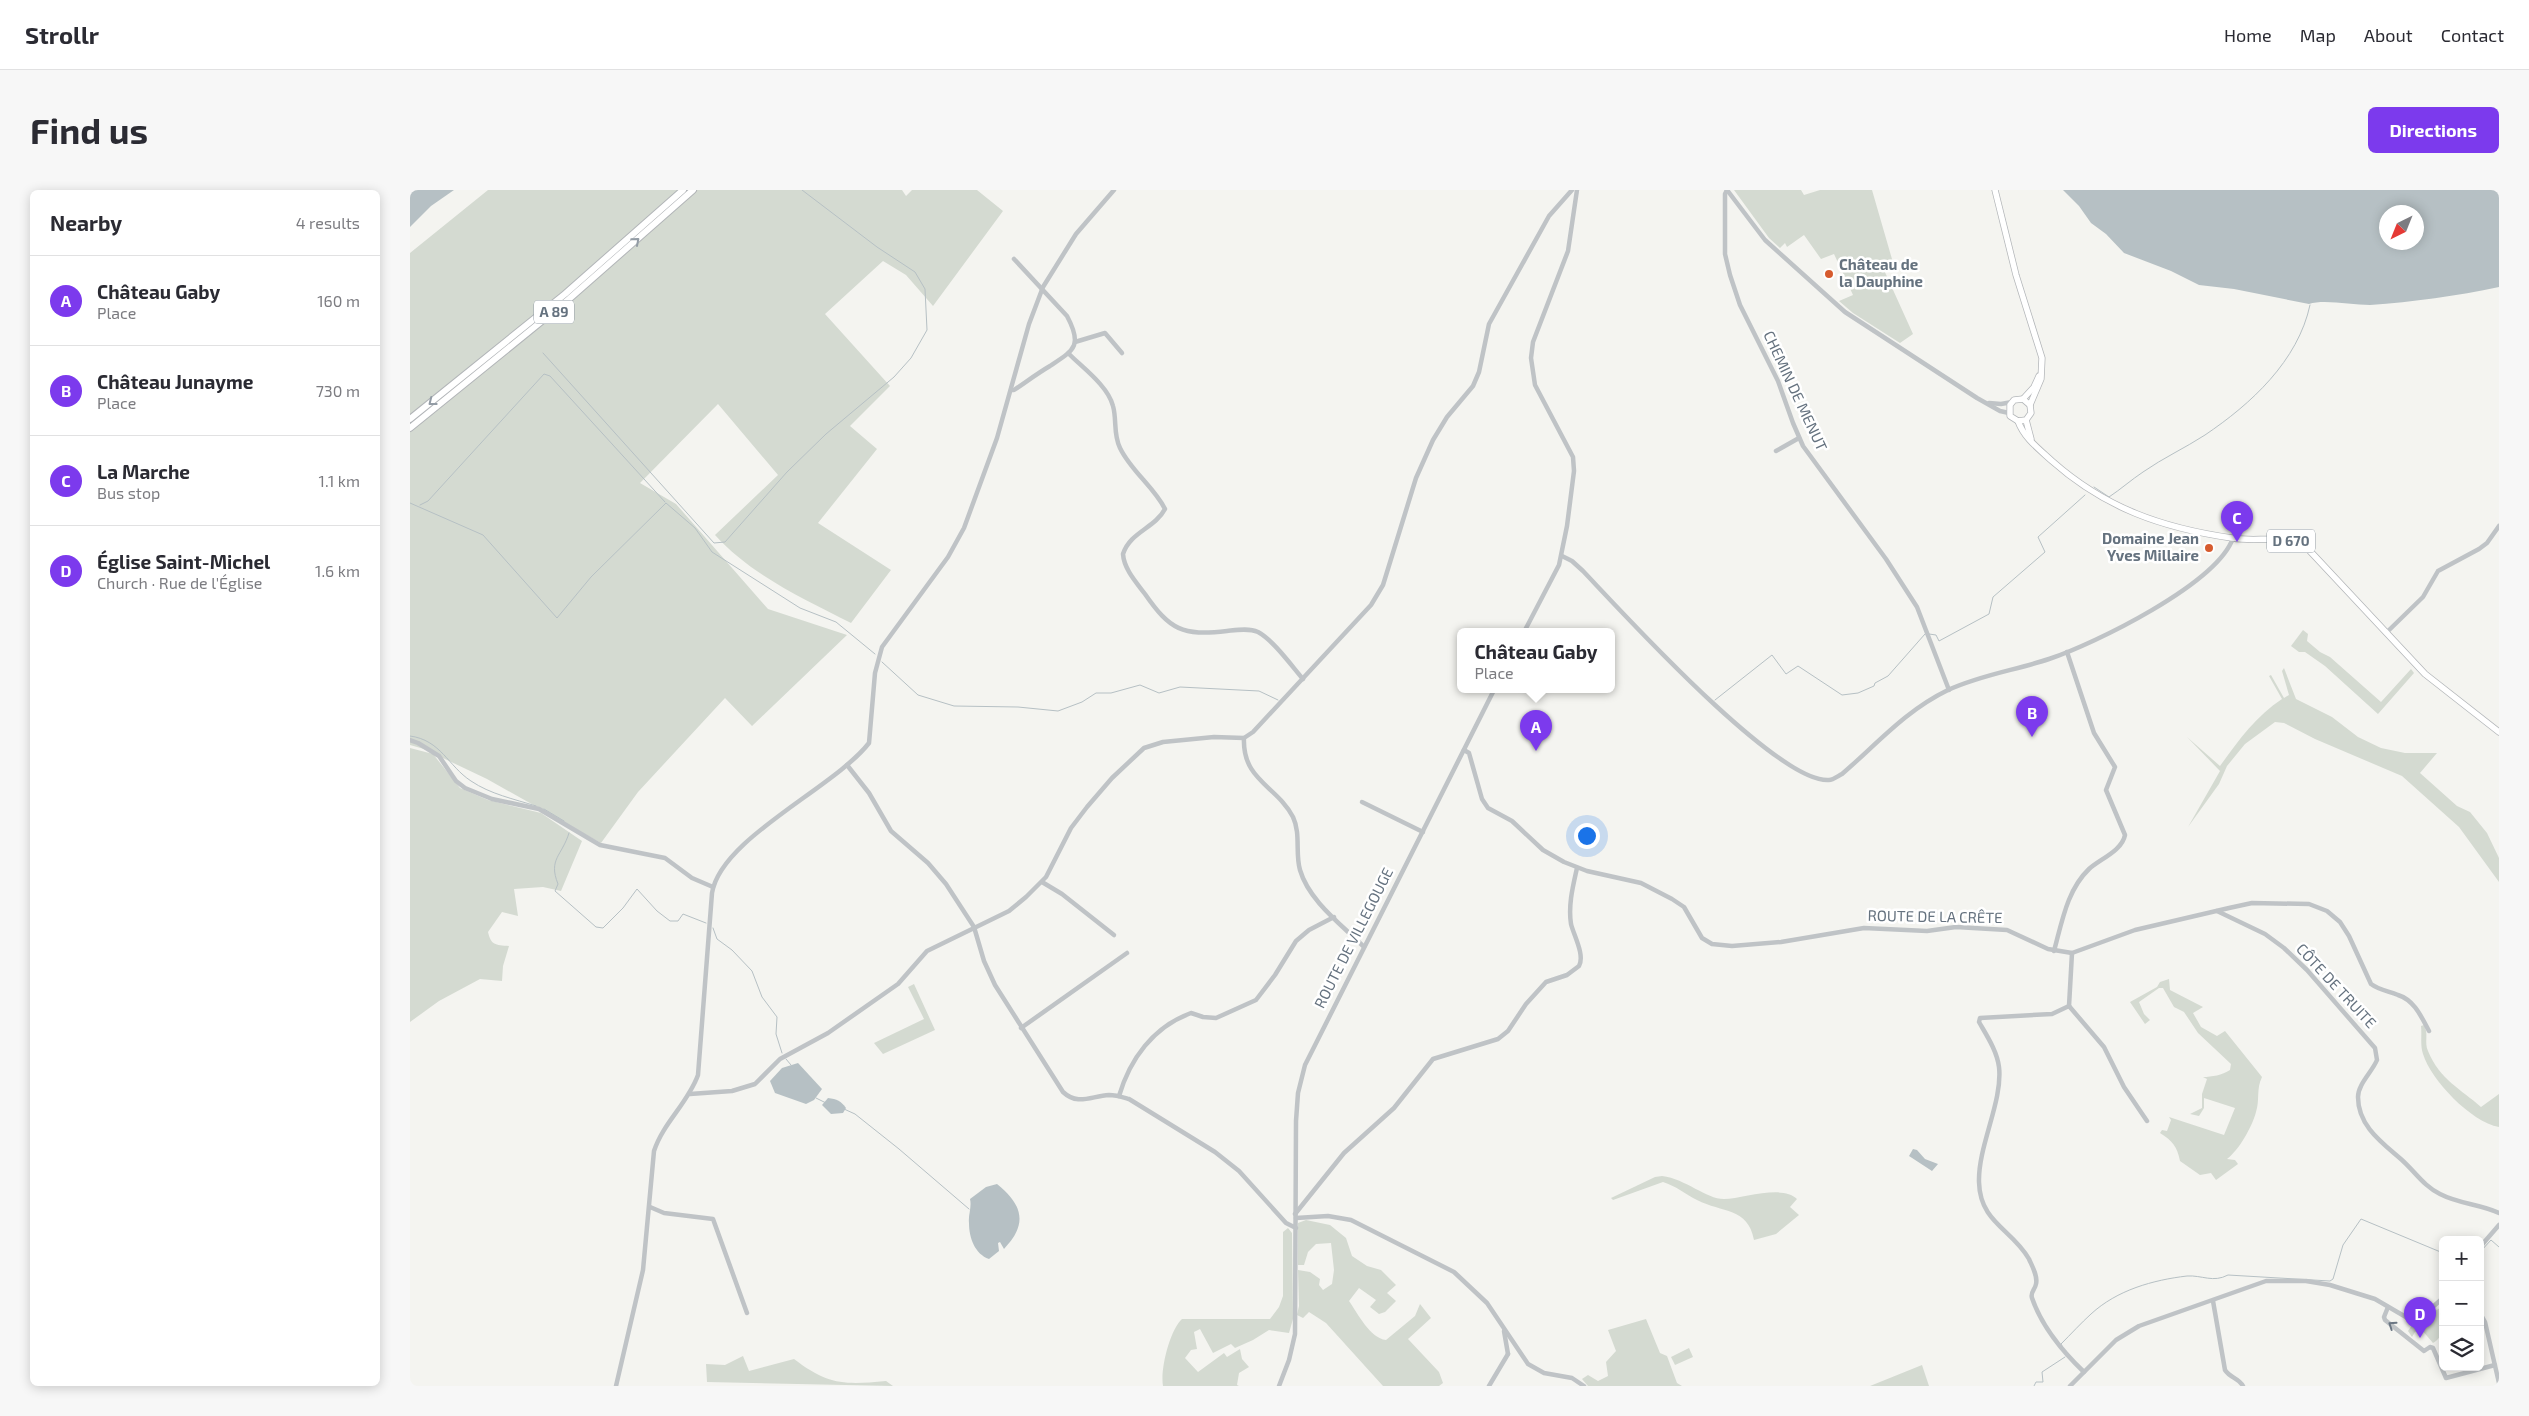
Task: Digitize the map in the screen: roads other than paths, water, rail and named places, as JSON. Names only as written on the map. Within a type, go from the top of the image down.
[{"type":"highway","name":"A 89","points":[[410,419],[565,294],[683,190]]},
{"type":"highway","name":"A 89","points":[[410,428],[569,299],[693,190]]},
{"type":"main road","points":[[1995,190],[2016,276],[2040,351],[2042,370],[2038,389],[2030,405]]},
{"type":"main road","points":[[2023,399],[2030,405],[2032,412],[2026,420],[2018,421],[2009,413],[2012,402],[2023,399],[2034,387],[2042,370]]},
{"type":"main road","points":[[2026,420],[2028,432],[2033,443]]},
{"type":"main road","name":"D 670","points":[[2018,421],[2023,433],[2078,484],[2130,512],[2168,525],[2233,538],[2284,539],[2309,550],[2425,674],[2499,732]]},
{"type":"street","points":[[616,1386],[643,1270],[656,1146],[690,1094],[699,1066],[713,887],[727,863],[771,821],[847,765],[869,743],[875,673],[882,647],[948,557],[964,528],[998,438],[1029,324],[1043,287],[1076,234],[1114,190]]},
{"type":"street","points":[[690,1094],[732,1091],[755,1084],[780,1059],[828,1033],[898,984],[928,951],[1009,911],[1042,882],[1079,818],[1112,778],[1144,748],[1163,742],[1214,736],[1244,738],[1253,732],[1371,605],[1383,586],[1416,478],[1433,440],[1447,417],[1473,386],[1479,372],[1489,324],[1549,216],[1572,190]]},
{"type":"street","points":[[1526,628],[1562,556],[1574,471],[1573,457],[1535,385],[1530,358],[1533,342],[1568,251],[1578,190]]},
{"type":"street","points":[[1727,190],[1765,240],[1841,308],[1984,402],[2000,411],[2009,413]]},
{"type":"street","name":"CHEMIN DE MENUT","points":[[1727,190],[1725,194],[1725,244],[1730,275],[1740,305],[1778,381],[1800,438],[1822,474],[1886,559],[1917,607],[1949,690]]},
{"type":"street","points":[[1011,390],[1014,390],[1069,354],[1075,342],[1073,326],[1067,316],[1043,287],[1014,259]]},
{"type":"street","points":[[1075,342],[1105,334],[1114,341],[1122,353]]},
{"type":"street","points":[[1069,354],[1107,394],[1113,404],[1116,419],[1115,433],[1119,447],[1165,510],[1162,516],[1129,541],[1123,554],[1127,568],[1161,617],[1170,625],[1184,631],[1257,632],[1266,638],[1303,679]]},
{"type":"street","points":[[1984,402],[2001,404],[2012,402]]},
{"type":"street","points":[[1776,451],[1800,438]]},
{"type":"street","points":[[2386,633],[2423,597],[2438,571],[2479,549],[2487,543],[2499,526]]},
{"type":"street","points":[[1562,556],[1572,561],[1583,571],[1744,733],[1782,761],[1818,779],[1829,780],[1842,774],[1917,706],[1949,690],[2067,652],[2132,623],[2178,593],[2217,561],[2233,538]]},
{"type":"street","points":[[2054,951],[2076,883],[2090,868],[2123,843],[2125,835],[2106,790],[2115,767],[2094,733],[2067,652]]},
{"type":"street","name":"ROUTE DE VILLEGOUGE","points":[[1279,1386],[1289,1360],[1295,1334],[1296,1121],[1300,1082],[1312,1048],[1492,693]]},
{"type":"street","points":[[1244,738],[1245,754],[1252,771],[1284,804],[1294,819],[1298,837],[1299,866],[1302,878],[1318,900],[1364,947]]},
{"type":"street","points":[[410,740],[439,756],[456,781],[465,788],[492,799],[539,809],[600,845],[665,858],[692,878],[713,887]]},
{"type":"street","points":[[1296,1216],[1344,1154],[1385,1117],[1433,1059],[1498,1039],[1508,1031],[1526,1004],[1546,982],[1568,975],[1581,964],[1581,956],[1570,917],[1571,893],[1577,868],[1543,850],[1512,821],[1488,808],[1482,799],[1469,753],[1464,750]]},
{"type":"street","points":[[847,765],[869,793],[891,831],[937,872],[974,927],[989,972],[1058,1087],[1068,1097],[1079,1100],[1106,1096],[1119,1096],[1129,1099],[1215,1152],[1239,1171],[1286,1223],[1296,1228]]},
{"type":"street","points":[[1362,802],[1423,832]]},
{"type":"street","name":"ROUTE DE LA CRÊTE","points":[[1577,868],[1641,883],[1684,907],[1702,938],[1712,944],[1732,946],[1792,941],[1864,928],[1927,931],[1956,927],[2006,930],[2054,951],[2072,953],[2135,930],[2252,903],[2309,904],[2330,913],[2340,922],[2349,936],[2371,984],[2377,989],[2401,996],[2411,1002],[2429,1031]]},
{"type":"street","points":[[1042,882],[1062,894],[1114,935]]},
{"type":"street","name":"CÔTE DE TRUITE","points":[[2217,911],[2265,934],[2284,948],[2307,970],[2375,1048],[2377,1060],[2361,1086],[2358,1096],[2368,1127],[2376,1139],[2403,1161],[2428,1187],[2456,1201],[2499,1213]]},
{"type":"street","points":[[1119,1096],[1134,1057],[1148,1041],[1178,1018],[1191,1013],[1203,1017],[1216,1018],[1256,1000],[1275,975],[1296,940],[1309,930],[1334,917]]},
{"type":"street","points":[[1021,1028],[1126,953]]},
{"type":"street","points":[[2072,953],[2069,1006],[2104,1047],[2124,1087],[2147,1121]]},
{"type":"street","points":[[2069,1006],[2052,1014],[1980,1018],[1999,1067],[1982,1156],[1979,1183],[1984,1209],[2031,1263],[2036,1278],[2032,1298],[2049,1332],[2063,1351],[2084,1372]]},
{"type":"street","points":[[650,1208],[664,1213],[713,1219],[747,1313]]},
{"type":"street","points":[[1296,1216],[1328,1216],[1351,1220],[1439,1264],[1472,1287],[1504,1326],[1517,1350],[1528,1364],[1535,1368],[1572,1378],[1584,1386]]},
{"type":"street","points":[[2484,1242],[2499,1225]]},
{"type":"street","points":[[2070,1386],[2125,1333],[2159,1318],[2257,1284],[2288,1280],[2330,1285],[2375,1299],[2407,1320],[2414,1321],[2439,1301]]},
{"type":"street","points":[[2212,1301],[2225,1370],[2231,1377],[2240,1380],[2243,1386]]},
{"type":"street","points":[[2388,1307],[2384,1317],[2385,1320],[2402,1332],[2420,1350],[2424,1351],[2430,1346],[2433,1348],[2446,1378],[2495,1365]]},
{"type":"street","points":[[2484,1320],[2499,1383]]},
{"type":"street","points":[[1504,1326],[1508,1354]]},
{"type":"street","points":[[1489,1386],[1508,1354],[1517,1350]]},
{"type":"waterway","points":[[543,353],[714,543],[725,542],[787,472],[826,434],[894,377],[911,358],[927,330],[925,289],[915,272],[877,247],[802,190]]},
{"type":"waterway","points":[[2094,487],[2109,497],[2151,467],[2205,435],[2239,409],[2255,395],[2284,363],[2304,325],[2310,305]]},
{"type":"waterway","points":[[420,505],[428,501],[544,374],[550,376],[665,502]]},
{"type":"waterway","points":[[1929,634],[1936,635],[1939,641],[1989,614],[1993,597],[2045,552],[2038,537],[2085,495]]},
{"type":"waterway","points":[[410,503],[483,535],[557,618],[591,577],[666,503],[695,528],[712,552],[800,608],[836,622],[875,654]]},
{"type":"waterway","points":[[1715,700],[1772,655],[1786,674],[1798,666],[1842,695],[1858,693],[1874,686],[1875,683],[1888,676],[1925,634]]},
{"type":"waterway","points":[[882,662],[918,695],[954,706],[1018,707],[1058,711],[1082,702],[1096,693],[1111,693],[1140,685],[1159,693],[1180,687],[1259,691],[1278,700]]},
{"type":"waterway","points":[[410,736],[421,738],[437,748],[463,775],[478,786],[502,796],[536,806]]},
{"type":"waterway","points":[[544,809],[564,821]]},
{"type":"waterway","points":[[569,833],[555,863],[555,876],[558,884],[555,891],[596,927],[603,928],[623,908],[637,889],[657,911],[670,921],[678,921],[683,914],[706,923]]},
{"type":"waterway","points":[[713,928],[717,939],[732,950],[752,971],[762,997],[777,1017],[776,1034],[782,1053]]},
{"type":"waterway","points":[[786,1059],[791,1065]]},
{"type":"waterway","points":[[816,1098],[826,1103]]},
{"type":"waterway","points":[[844,1109],[855,1114],[899,1149],[969,1209]]},
{"type":"waterway","points":[[2062,1346],[2061,1344],[2087,1317],[2112,1298],[2161,1280],[2187,1276],[2212,1279],[2228,1275],[2330,1281],[2333,1279],[2343,1245],[2361,1219],[2439,1251]]},
{"type":"waterway","points":[[2484,1248],[2491,1240],[2499,1247]]},
{"type":"waterway","points":[[2034,1386],[2036,1382],[2043,1382],[2042,1372],[2065,1357]]},
{"type":"place","name":"Château de la Dauphine","points":[[1829,274]]},
{"type":"place","name":"La Marche","points":[[2237,542]]},
{"type":"place","name":"Domaine Jean Yves Millaire","points":[[2209,548]]},
{"type":"place","name":"Château Junayme","points":[[2032,737]]},
{"type":"place","name":"Château Gaby","points":[[1536,751]]},
{"type":"place","name":"Église Saint-Michel","points":[[2420,1338]]}]
